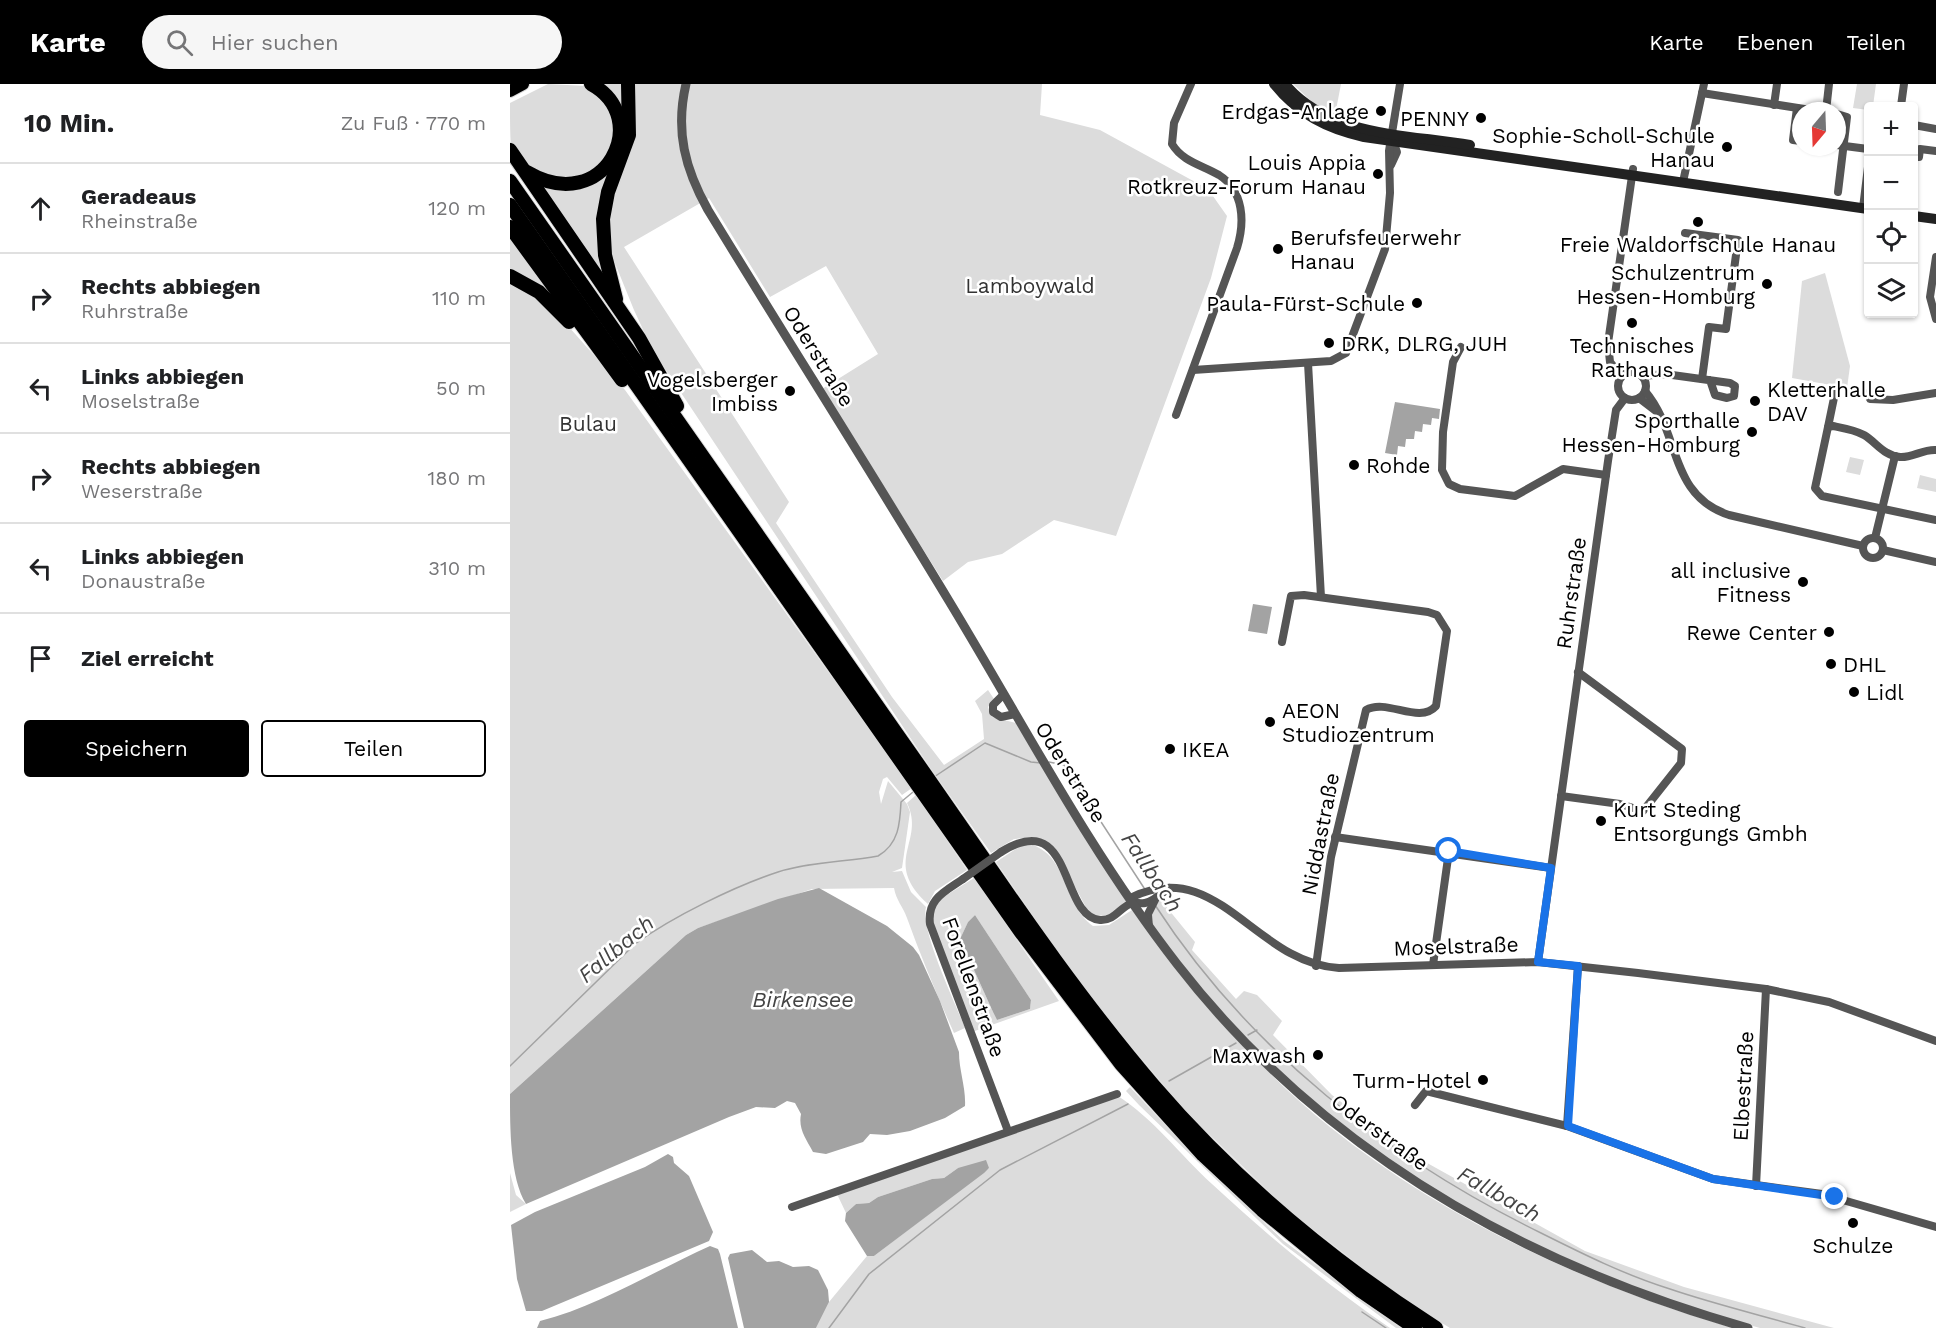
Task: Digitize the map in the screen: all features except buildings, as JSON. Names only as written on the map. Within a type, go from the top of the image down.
[{"type":"highway","points":[[510,91],[523,84]]},
{"type":"highway","points":[[523,170],[551,183],[573,184],[591,179],[609,162],[617,144],[618,119],[609,99],[591,84]]},
{"type":"highway","points":[[618,307],[604,255],[603,225],[608,192],[629,135],[628,84]]},
{"type":"highway","points":[[510,150],[657,368],[701,453]]},
{"type":"highway","points":[[510,181],[701,453],[926,784],[1053,976],[1147,1095],[1203,1155],[1283,1228],[1361,1291],[1415,1328]]},
{"type":"highway","points":[[510,205],[690,464],[1059,966],[1127,1054],[1176,1110],[1246,1180],[1297,1225],[1373,1285],[1436,1328]]},
{"type":"highway","points":[[510,227],[596,348],[690,464]]},
{"type":"highway","points":[[510,276],[544,297],[596,348]]},
{"type":"main road","points":[[1274,84],[1297,109],[1318,122],[1349,134],[1393,137],[1864,205]]},
{"type":"main road","points":[[1285,84],[1301,101],[1325,117],[1393,137]]},
{"type":"main road","points":[[1918,210],[1936,213]]},
{"type":"main road","points":[[1918,217],[1936,219]]},
{"type":"street","name":"Oderstraße","points":[[687,84],[681,121],[681,141],[690,174],[701,198],[950,603],[1036,751],[1131,900],[1183,972],[1238,1035],[1294,1089],[1378,1157],[1455,1206],[1550,1257],[1641,1295],[1748,1328]]},
{"type":"street","points":[[1176,415],[1237,248],[1242,220],[1240,202],[1227,181],[1185,159],[1172,144],[1174,123],[1191,84]]},
{"type":"street","points":[[1193,370],[1308,363],[1337,360],[1343,357],[1349,347],[1385,249],[1391,165],[1389,151],[1400,84]]},
{"type":"street","points":[[1684,179],[1704,84]]},
{"type":"street","points":[[1774,105],[1777,84]]},
{"type":"street","points":[[1827,102],[1829,84]]},
{"type":"street","points":[[1902,102],[1904,84]]},
{"type":"street","points":[[1702,93],[1792,107]]},
{"type":"street","points":[[1918,126],[1936,129]]},
{"type":"street","points":[[1846,147],[1864,148]]},
{"type":"street","points":[[1918,157],[1920,149],[1936,151]]},
{"type":"street","points":[[1839,192],[1841,156]]},
{"type":"street","points":[[1621,376],[1610,362],[1608,343],[1632,172]]},
{"type":"street","points":[[1621,376],[1631,371],[1642,376],[1665,374],[1706,380],[1709,327],[1725,329],[1738,240],[1685,232]]},
{"type":"street","points":[[1936,257],[1930,297],[1936,319]]},
{"type":"street","points":[[1461,347],[1453,362],[1443,432],[1442,470],[1449,484],[1460,489],[1515,496],[1563,469],[1606,475]]},
{"type":"street","points":[[1282,642],[1291,596],[1321,597],[1308,363]]},
{"type":"street","points":[[1621,376],[1618,390],[1625,398],[1642,395]]},
{"type":"street","points":[[1642,376],[1642,395],[1660,414],[1686,483],[1709,507],[1729,515],[1863,546]]},
{"type":"street","points":[[1835,393],[1816,490],[1822,496],[1936,520]]},
{"type":"street","points":[[1868,393],[1870,399],[1885,400],[1936,393]]},
{"type":"street","name":"Ruhrstraße","points":[[1538,962],[1616,410],[1625,398]]},
{"type":"street","points":[[1828,427],[1833,426],[1861,433],[1883,451],[1895,456],[1905,457],[1925,450],[1936,450]]},
{"type":"street","points":[[1875,538],[1895,456]]},
{"type":"street","points":[[1869,538],[1875,538],[1882,543],[1883,550],[1877,557],[1870,558],[1864,552],[1863,546],[1869,538]]},
{"type":"street","points":[[1883,550],[1936,562]]},
{"type":"street","name":"Niddastraße","points":[[1316,966],[1335,837],[1366,710],[1378,707],[1421,713],[1432,710],[1436,706],[1447,637],[1444,624],[1437,615],[1428,612],[1321,597]]},
{"type":"street","points":[[1561,796],[1620,804],[1643,812],[1683,759],[1682,749],[1578,672]]},
{"type":"street","points":[[1004,695],[993,705],[993,712],[1001,717],[1015,714]]},
{"type":"street","points":[[1335,837],[1449,851],[1551,868]]},
{"type":"street","name":"Forellenstraße","points":[[1008,1131],[930,924],[930,908],[934,900],[1001,852],[1023,840],[1035,841],[1047,847],[1060,863],[1084,911],[1095,919],[1111,918],[1131,900]]},
{"type":"street","points":[[1433,965],[1449,851]]},
{"type":"street","points":[[1131,900],[1152,901],[1170,887]]},
{"type":"street","name":"Moselstraße","points":[[1131,900],[1146,890],[1170,887],[1189,888],[1206,895],[1282,950],[1316,966],[1339,968],[1538,962],[1578,966],[1766,989],[1844,1007],[1936,1041]]},
{"type":"street","points":[[1149,926],[1152,901]]},
{"type":"street","points":[[1568,1126],[1578,966]]},
{"type":"street","name":"Elbestraße","points":[[1756,1186],[1766,989]]},
{"type":"street","points":[[1415,1105],[1426,1091],[1568,1126],[1713,1179],[1829,1196],[1936,1227]]},
{"type":"street","points":[[792,1206],[1117,1094]]},
{"type":"green space","points":[[548,84],[586,86],[612,110],[616,137],[605,164],[570,182],[536,171],[521,161],[511,146],[510,103]]},
{"type":"green space","points":[[598,84],[626,84],[625,140],[601,223],[600,240],[609,280],[607,283],[538,185],[539,183],[563,189],[584,186],[602,175],[615,160],[622,141],[623,121],[615,102]]},
{"type":"green space","name":"Lamboywald","points":[[633,84],[1042,84],[1040,115],[1100,130],[1208,189],[1227,216],[1211,278],[1116,536],[1054,520],[1002,554],[968,562],[943,581],[822,389],[878,354],[826,266],[770,297],[709,198],[624,247],[789,502],[776,523],[892,697],[944,765],[984,739],[982,714],[975,701],[988,690],[994,699],[988,707],[992,717],[1016,723],[1128,904],[1104,915],[1089,913],[1058,855],[1036,837],[1014,839],[991,853],[933,772],[652,349],[610,251],[610,207],[631,148]]},
{"type":"green space","points":[[1293,84],[1341,84],[1335,115],[1313,103]]},
{"type":"green space","points":[[1857,84],[1876,84],[1874,102],[1864,102],[1864,109],[1853,108]]},
{"type":"green space","points":[[510,232],[556,298],[527,277],[510,270]]},
{"type":"green space","points":[[1825,273],[1850,366],[1847,388],[1792,378],[1802,281]]},
{"type":"green space","name":"Bulau","points":[[510,278],[552,308],[625,390],[912,788],[902,795],[887,777],[883,779],[879,792],[881,804],[888,781],[907,804],[910,812],[902,868],[892,872],[902,871],[911,892],[926,907],[928,932],[933,949],[965,1028],[954,1033],[894,888],[812,889],[698,928],[686,935],[510,1094]]},
{"type":"green space","points":[[1850,457],[1864,460],[1860,475],[1846,472]]},
{"type":"green space","points":[[1920,475],[1936,479],[1936,492],[1917,488]]},
{"type":"green space","points":[[916,795],[967,870],[935,891],[928,904],[914,889],[908,876],[906,863],[912,829],[907,803]]},
{"type":"green space","points":[[1025,843],[1039,848],[1050,856],[1075,904],[1093,926],[1109,925],[1132,910],[1200,997],[1249,1052],[1302,1103],[1376,1161],[1423,1193],[1472,1221],[1573,1271],[1679,1311],[1733,1328],[1450,1328],[1432,1317],[1378,1280],[1288,1210],[1188,1114],[1113,1025],[1064,961],[996,862]]},
{"type":"green space","points":[[974,878],[1059,1001],[972,1032],[934,933],[933,909],[942,898]],"holes":[[[975,915],[1031,1000],[1030,1009],[997,1020],[960,939],[968,922]]]},
{"type":"green space","points":[[1160,899],[1195,942],[1192,950],[1236,999],[1244,991],[1257,995],[1282,1021],[1273,1035],[1332,1095],[1402,1149],[1585,1251],[1684,1287],[1834,1328],[1760,1328],[1688,1308],[1591,1273],[1455,1203],[1379,1155],[1295,1087],[1206,996],[1153,927],[1152,912]]},
{"type":"green space","points":[[1130,1087],[1199,1161],[1284,1241],[1401,1328],[1396,1328],[1283,1244],[1139,1105],[1126,1091]]},
{"type":"green space","points":[[1118,1096],[1155,1126],[1200,1173],[1276,1241],[1320,1277],[1390,1328],[816,1328],[829,1302],[867,1256],[874,1256],[989,1168],[958,1168],[944,1178],[932,1179],[878,1197],[869,1203],[856,1204],[846,1213],[837,1194]]},
{"type":"green space","points":[[510,1173],[516,1195],[526,1204],[510,1212]]},
{"type":"water","points":[[1395,402],[1440,409],[1439,419],[1432,418],[1431,425],[1423,424],[1422,432],[1415,431],[1414,439],[1406,439],[1405,447],[1398,446],[1397,455],[1385,453]]},
{"type":"water","points":[[1253,604],[1272,607],[1267,634],[1248,631]]},
{"type":"water","name":"Birkensee","points":[[819,888],[887,926],[913,947],[919,955],[940,1001],[959,1052],[965,1106],[945,1118],[910,1131],[887,1135],[870,1134],[863,1142],[826,1154],[813,1152],[803,1134],[801,1114],[795,1103],[787,1101],[775,1108],[756,1107],[526,1204],[514,1167],[510,1094],[686,935],[698,928],[778,899]]},
{"type":"water","points":[[975,915],[1031,1000],[1030,1009],[997,1020],[960,939],[968,922]]},
{"type":"water","points":[[668,1154],[673,1157],[674,1163],[689,1176],[713,1232],[709,1241],[542,1311],[526,1311],[517,1279],[511,1225],[535,1212],[645,1167]]},
{"type":"water","points":[[986,1160],[989,1168],[984,1173],[874,1256],[867,1256],[845,1221],[846,1213],[856,1204],[869,1203],[878,1197],[932,1179],[944,1178],[958,1168]]},
{"type":"water","points":[[710,1246],[718,1249],[720,1254],[738,1328],[537,1328],[540,1321],[583,1307]]},
{"type":"water","points":[[752,1250],[767,1262],[779,1261],[793,1267],[809,1266],[818,1270],[828,1290],[829,1302],[816,1328],[744,1328],[728,1258],[730,1254]]},
{"type":"waterway","name":"Fallbach","points":[[934,777],[985,743],[1031,762],[1041,763]]},
{"type":"waterway","name":"Fallbach","points":[[1049,762],[1064,765],[1146,891]]},
{"type":"waterway","name":"Fallbach","points":[[510,1066],[635,944],[667,923],[724,894],[778,872],[815,864],[878,856],[894,839],[899,825],[901,802],[913,792]]},
{"type":"waterway","name":"Fallbach","points":[[1155,905],[1192,958],[1233,1007],[1278,1053],[1376,1134],[1429,1170],[1484,1203],[1620,1271],[1720,1305],[1805,1328]]},
{"type":"waterway","points":[[1248,1035],[1257,1030]]},
{"type":"waterway","points":[[1169,1081],[1236,1043]]},
{"type":"waterway","points":[[829,1328],[869,1274],[1000,1170],[1128,1104]]},
{"type":"waterway","points":[[1362,1312],[1386,1328]]},
{"type":"place","name":"Erdgas-Anlage","points":[[1381,111]]},
{"type":"place","name":"PENNY","points":[[1481,118]]},
{"type":"place","name":"Sophie-Scholl-Schule Hanau","points":[[1727,147]]},
{"type":"place","name":"Louis Appia Rotkreuz-Forum Hanau","points":[[1378,174]]},
{"type":"place","name":"Freie Waldorfschule Hanau","points":[[1698,222]]},
{"type":"place","name":"Berufsfeuerwehr Hanau","points":[[1278,249]]},
{"type":"place","name":"Schulzentrum Hessen-Homburg","points":[[1767,284]]},
{"type":"place","name":"Paula-Fürst-Schule","points":[[1417,303]]},
{"type":"place","name":"Technisches Rathaus","points":[[1632,323]]},
{"type":"place","name":"DRK, DLRG, JUH","points":[[1329,343]]},
{"type":"place","name":"Vogelsberger Imbiss","points":[[790,391]]},
{"type":"place","name":"Kletterhalle DAV","points":[[1755,401]]},
{"type":"place","name":"Sporthalle Hessen-Homburg","points":[[1752,432]]},
{"type":"place","name":"Rohde","points":[[1354,465]]},
{"type":"place","name":"all inclusive Fitness","points":[[1803,582]]},
{"type":"place","name":"Rewe Center","points":[[1829,632]]},
{"type":"place","name":"DHL","points":[[1831,664]]},
{"type":"place","name":"Lidl","points":[[1854,692]]},
{"type":"place","name":"AEON Studiozentrum","points":[[1270,722]]},
{"type":"place","name":"IKEA","points":[[1170,749]]},
{"type":"place","name":"Kurt Steding Entsorgungs Gmbh","points":[[1601,821]]},
{"type":"place","name":"Maxwash","points":[[1318,1055]]},
{"type":"place","name":"Turm-Hotel","points":[[1483,1080]]},
{"type":"place","name":"Schulze","points":[[1853,1223]]},
{"type":"route","points":[[1449,851],[1551,868],[1538,962],[1578,966],[1570,1061],[1568,1126],[1713,1179],[1835,1197]]}]
